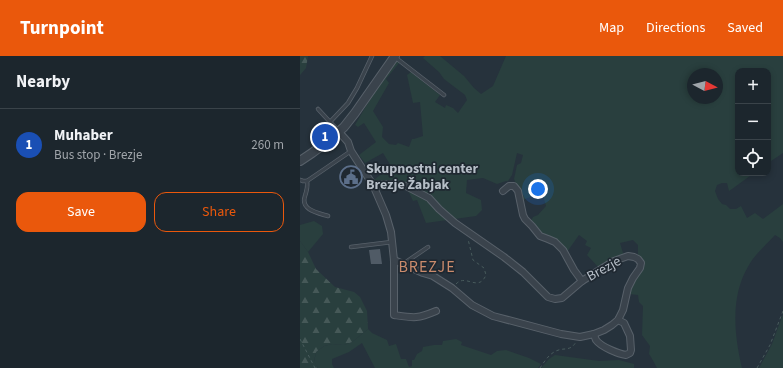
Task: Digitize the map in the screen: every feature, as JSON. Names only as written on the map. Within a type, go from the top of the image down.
[{"type":"street","points":[[300,161],[339,132],[355,113],[394,56]]},
{"type":"street","points":[[339,132],[348,142],[351,151],[373,185],[386,215],[394,260],[394,315],[413,318],[422,317],[436,311]]},
{"type":"street","name":"Brezje","points":[[373,185],[393,184],[406,186],[429,198],[455,223],[523,272],[548,297],[555,299],[562,298],[582,281],[614,262],[628,256],[638,259],[640,268],[628,288],[623,310],[618,320]]},
{"type":"street","points":[[503,191],[509,186],[514,186],[518,191],[522,215],[540,236],[548,239],[563,250],[582,281]]},
{"type":"street","points":[[394,260],[433,276],[452,288],[472,305],[493,316],[561,334],[580,337],[594,334],[612,325],[618,320],[624,323],[630,336],[630,353],[626,355],[621,354],[602,345],[596,340],[594,334]]},
{"type":"lane","points":[[330,122],[348,103],[372,56]]},
{"type":"lane","points":[[394,56],[444,95]]},
{"type":"lane","points":[[318,109],[339,132]]},
{"type":"lane","points":[[300,180],[307,180],[351,151]]},
{"type":"lane","points":[[307,180],[308,188],[304,201],[305,205],[309,210],[328,216]]},
{"type":"lane","points":[[351,247],[392,242]]},
{"type":"lane","points":[[403,264],[428,247]]},
{"type":"path","points":[[452,288],[458,281],[465,280],[478,283],[484,280],[486,275],[484,268],[473,260],[466,230]]},
{"type":"path","points":[[757,368],[770,345],[783,311]]},
{"type":"path","points":[[540,368],[550,355],[556,351],[569,349],[574,346],[580,337]]},
{"type":"path","points":[[300,339],[315,368]]},
{"type":"green space","points":[[300,56],[308,56],[306,68],[300,75]]},
{"type":"green space","points":[[425,56],[440,56],[464,76],[481,94],[493,86],[506,56],[783,56],[783,153],[771,161],[771,68],[735,68],[735,176],[750,176],[729,191],[727,183],[722,183],[717,185],[715,191],[722,204],[726,205],[730,209],[736,209],[741,206],[747,218],[755,213],[763,219],[783,204],[783,242],[775,235],[754,257],[743,277],[739,289],[735,315],[737,342],[742,368],[657,368],[649,354],[650,346],[642,335],[643,306],[639,302],[638,295],[629,294],[631,287],[644,265],[644,261],[638,255],[638,245],[633,240],[620,243],[623,253],[622,257],[599,268],[587,255],[591,248],[585,245],[587,241],[579,235],[567,252],[548,238],[531,221],[533,217],[538,215],[546,206],[542,192],[523,200],[514,179],[517,165],[521,163],[523,155],[517,153],[512,175],[508,181],[497,184],[483,178],[467,180],[466,193],[481,200],[482,210],[476,216],[426,223],[417,200],[413,201],[405,184],[398,182],[380,190],[374,180],[391,166],[383,153],[365,163],[359,155],[376,142],[364,123],[358,127],[355,125],[373,91],[394,62],[398,60],[400,62],[386,79],[389,83],[373,111],[383,127],[382,137],[389,144],[396,145],[398,143],[409,147],[412,139],[423,136],[420,102],[413,103],[407,75],[411,72],[440,95],[435,102],[445,108],[446,105],[453,108],[458,113],[467,100],[465,95],[444,79],[439,72],[423,58]]},
{"type":"green space","points":[[314,221],[322,226],[323,234],[308,252],[300,241],[300,225]]},
{"type":"green space","points":[[300,241],[308,252],[316,269],[335,287],[354,292],[360,297],[367,311],[368,329],[352,342],[344,345],[332,344],[324,346],[316,352],[314,361],[318,368],[300,368]]},
{"type":"green space","points":[[783,314],[783,368],[759,368],[772,344]]},
{"type":"green space","points":[[368,329],[372,333],[387,340],[389,346],[396,344],[401,359],[406,359],[409,367],[412,366],[412,360],[414,360],[417,354],[422,351],[423,347],[442,345],[443,341],[456,339],[462,342],[461,345],[491,355],[497,351],[506,350],[541,364],[538,368],[375,368],[362,343],[349,352],[332,359],[334,368],[318,368],[314,362],[316,352],[324,346],[332,344],[344,345],[352,342]]},
{"type":"green space","points":[[555,355],[599,361],[619,360],[634,364],[634,368],[541,368]]},
{"type":"building","name":"Skupnostni center Brezje Žabjak","points":[[356,171],[359,177],[345,183],[343,176]]},
{"type":"building","points":[[380,249],[382,264],[371,264],[369,250]]},
{"type":"place","name":"Muhaber","points":[[325,137]]},
{"type":"place","name":"Skupnostni center Brezje Žabjak","points":[[351,177]]},
{"type":"district","name":"BREZJE","points":[[427,267]]}]
